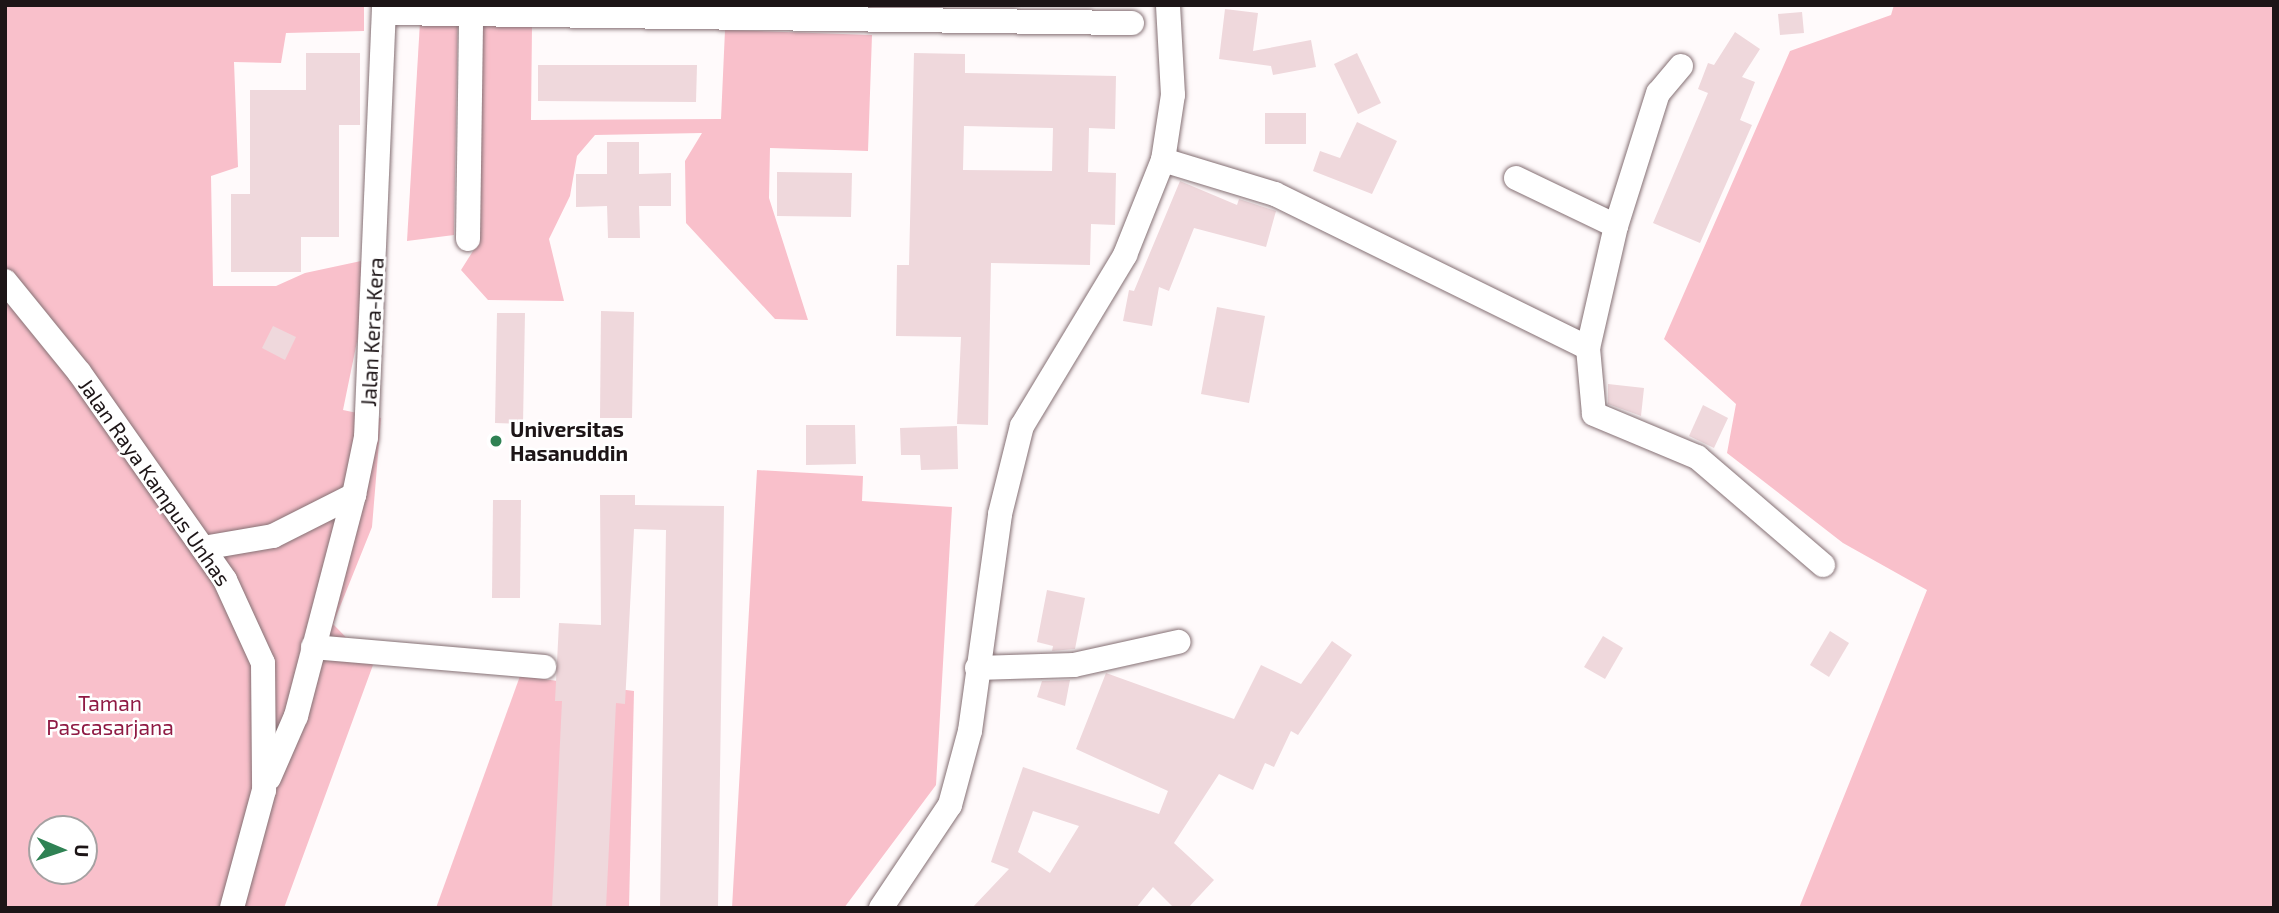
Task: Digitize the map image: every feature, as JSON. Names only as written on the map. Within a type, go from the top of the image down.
[{"type":"street","points":[[881,908],[950,805],[970,731],[1000,514],[1022,426],[1180,167],[1168,5]]},
{"type":"street","points":[[384,9],[471,14],[699,11],[1132,23]]},
{"type":"street","name":"Jalan Kera-Kera","points":[[264,790],[296,716],[354,495],[366,438],[384,9]]},
{"type":"street","points":[[468,239],[471,14]]},
{"type":"street","points":[[1681,66],[1658,93],[1616,226],[1588,348],[1594,414],[1697,457],[1823,565]]},
{"type":"street","points":[[1180,167],[1275,194],[1588,348]]},
{"type":"street","points":[[1516,178],[1616,226]]},
{"type":"street","name":"Jalan Raya Kampus Unhas","points":[[5,281],[79,373],[225,580],[263,663],[264,790],[232,908]]},
{"type":"street","points":[[203,548],[273,536],[354,495]]},
{"type":"street","points":[[977,668],[1074,665],[1178,642]]},
{"type":"street","points":[[313,647],[544,667]]},
{"type":"green space","name":"Taman Pascasarjana","points":[[5,5],[364,5],[364,31],[286,33],[281,63],[234,62],[238,167],[211,176],[213,286],[276,286],[305,273],[361,261],[361,322],[343,410],[381,418],[372,527],[333,624],[373,665],[284,908],[5,908]]},
{"type":"green space","points":[[421,5],[458,5],[454,235],[407,241]]},
{"type":"green space","points":[[1894,5],[2274,5],[2274,908],[1799,908],[1927,590],[1843,543],[1727,453],[1736,404],[1664,339],[1790,51],[1891,15]]},
{"type":"green space","points":[[480,26],[532,26],[531,120],[721,119],[725,30],[872,35],[868,151],[770,148],[769,198],[808,320],[775,319],[686,223],[685,161],[702,133],[595,135],[577,156],[570,196],[549,239],[564,301],[488,300],[461,270],[478,243]]},
{"type":"green space","points":[[757,470],[863,476],[862,501],[952,507],[936,785],[844,908],[732,908]]},
{"type":"green space","points":[[520,676],[634,691],[629,908],[436,908]]},
{"type":"building","points":[[1225,9],[1258,13],[1253,51],[1311,40],[1316,67],[1273,75],[1271,66],[1219,59]]},
{"type":"building","points":[[1802,12],[1804,33],[1780,35],[1778,14]]},
{"type":"building","points":[[1735,32],[1760,49],[1742,77],[1755,82],[1740,120],[1752,125],[1700,243],[1653,223],[1708,93],[1698,89],[1708,63],[1714,65]]},
{"type":"building","points":[[306,53],[360,53],[360,125],[339,125],[339,237],[301,237],[301,272],[231,272],[231,194],[250,194],[250,90],[306,90]]},
{"type":"building","points":[[914,53],[965,54],[965,73],[1116,76],[1115,129],[1089,128],[1088,172],[1116,173],[1115,225],[1091,224],[1090,265],[991,263],[988,425],[957,424],[961,337],[896,336],[897,265],[909,265]],"holes":[[[964,126],[1053,128],[1052,171],[963,170]]]},
{"type":"building","points":[[1357,53],[1381,103],[1358,114],[1334,64]]},
{"type":"building","points":[[538,65],[697,65],[696,102],[538,101]]},
{"type":"building","points":[[1265,113],[1306,113],[1306,144],[1265,144]]},
{"type":"building","points":[[1357,122],[1397,141],[1372,194],[1313,171],[1320,151],[1340,158]]},
{"type":"building","points":[[607,142],[639,142],[639,174],[671,173],[671,206],[639,206],[640,238],[608,238],[607,206],[576,207],[576,174],[607,174]]},
{"type":"building","points":[[777,172],[852,173],[851,217],[777,216]]},
{"type":"building","points":[[1180,181],[1237,205],[1239,199],[1276,211],[1266,247],[1194,228],[1169,291],[1159,287],[1152,326],[1123,321],[1129,290],[1134,291]]},
{"type":"building","points":[[1217,307],[1265,316],[1249,403],[1201,394]]},
{"type":"building","points":[[601,311],[634,312],[632,418],[600,418]]},
{"type":"building","points":[[497,313],[525,313],[523,424],[495,423]]},
{"type":"building","points":[[273,326],[296,337],[285,360],[262,348]]},
{"type":"building","points":[[1608,384],[1644,388],[1641,416],[1608,404]]},
{"type":"building","points":[[1703,405],[1728,418],[1714,448],[1689,436]]},
{"type":"building","points":[[806,425],[855,425],[856,464],[806,465]]},
{"type":"building","points":[[957,426],[958,469],[921,470],[920,455],[901,455],[900,428]]},
{"type":"building","points":[[600,495],[635,495],[635,505],[724,506],[718,908],[660,908],[666,530],[634,529],[625,704],[616,703],[606,908],[552,908],[562,701],[555,701],[559,623],[601,625]]},
{"type":"building","points":[[493,500],[521,500],[520,598],[492,598]]},
{"type":"building","points":[[1047,590],[1085,598],[1075,649],[1052,651],[1053,646],[1037,642]]},
{"type":"building","points":[[1830,631],[1849,643],[1829,677],[1810,665]]},
{"type":"building","points":[[1603,636],[1623,648],[1605,679],[1584,667]]},
{"type":"building","points":[[1332,641],[1352,655],[1298,735],[1291,731],[1274,767],[1265,763],[1253,790],[1219,774],[1174,843],[1214,880],[1188,908],[1174,908],[1153,887],[1136,908],[972,908],[1009,869],[991,862],[1023,767],[1159,814],[1168,791],[1076,749],[1106,673],[1234,719],[1261,665],[1301,684]],"holes":[[[1033,811],[1079,826],[1050,873],[1018,852]]]},
{"type":"building","points":[[1070,680],[1065,706],[1037,697],[1042,681]]},
{"type":"place","name":"Universitas Hasanuddin","points":[[496,441]]}]
